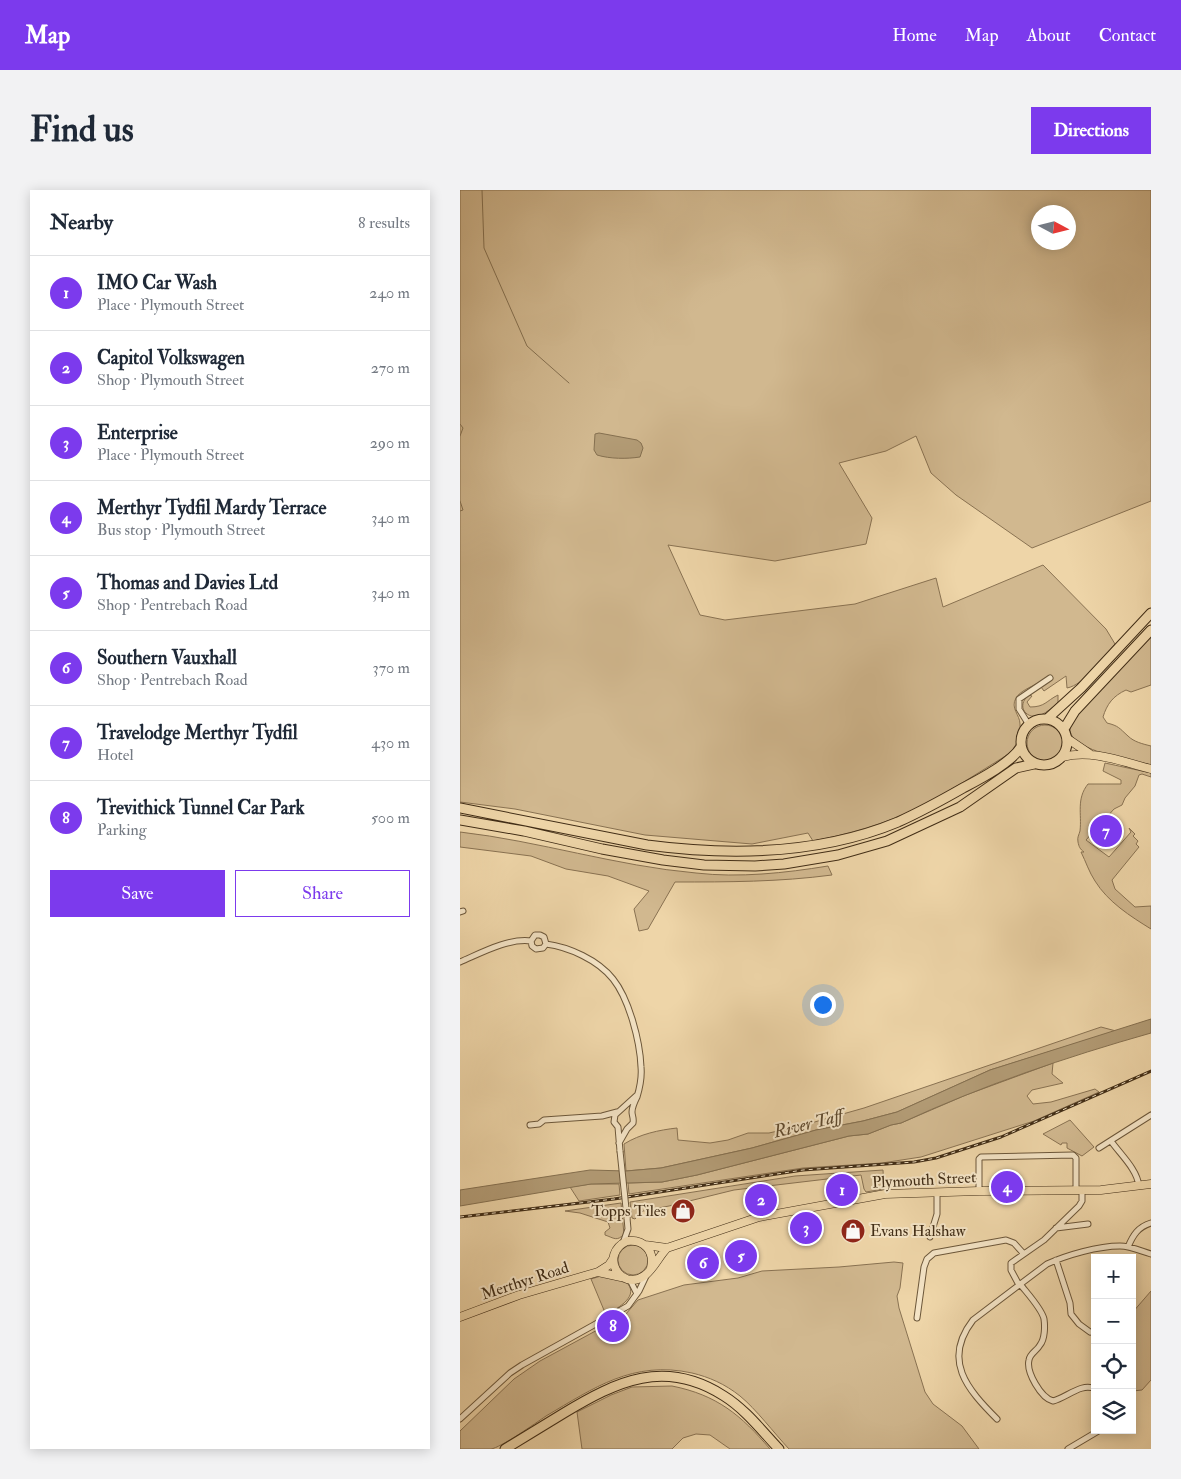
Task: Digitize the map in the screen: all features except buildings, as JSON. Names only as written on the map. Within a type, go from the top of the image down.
[{"type":"highway","points":[[1047,719],[1075,695],[1151,614]]},
{"type":"highway","points":[[1064,730],[1075,711],[1151,630]]},
{"type":"highway","points":[[460,820],[524,831],[639,856],[688,863],[754,866],[784,864],[838,855],[894,838],[960,807],[1016,768],[1034,764],[1049,766],[1063,757],[1067,749],[1068,739],[1064,730],[1055,721],[1047,719],[1033,722],[1022,735],[1021,747],[1024,754],[1034,764]]},
{"type":"highway","points":[[460,808],[676,849],[761,852],[799,848],[848,838],[898,822],[972,783],[1012,757],[1021,747]]},
{"type":"highway","points":[[505,1449],[600,1392],[622,1383],[655,1376],[683,1378],[697,1382],[726,1396],[779,1449]]},
{"type":"main road","points":[[1068,739],[1090,754]]},
{"type":"main road","points":[[1063,757],[1075,754],[1090,754],[1151,768]]},
{"type":"main road","name":"Plymouth Street","points":[[667,1248],[759,1216],[872,1196],[937,1192],[1101,1190],[1151,1184]]},
{"type":"main road","points":[[637,1241],[645,1244],[667,1248],[649,1271],[637,1280],[626,1279],[616,1271],[612,1260],[616,1250],[623,1243],[637,1241]]},
{"type":"main road","points":[[645,1244],[652,1256],[649,1271]]},
{"type":"main road","name":"Merthyr Road","points":[[460,1317],[519,1295],[598,1272],[609,1265],[612,1260]]},
{"type":"main road","name":"Merthyr Road","points":[[598,1272],[626,1279]]},
{"type":"street","points":[[1029,725],[1019,709],[1019,698],[1050,678]]},
{"type":"street","points":[[531,941],[535,935],[540,935],[544,937],[546,944]]},
{"type":"street","points":[[460,962],[496,947],[525,940],[531,941]]},
{"type":"street","points":[[531,941],[532,946],[536,949],[543,948],[546,944]]},
{"type":"street","points":[[546,944],[563,947],[581,955],[600,968],[612,978],[629,1012],[639,1051],[641,1082],[632,1113],[633,1123],[619,1143]]},
{"type":"street","points":[[623,1243],[628,1229],[619,1143],[614,1118],[618,1111],[638,1094]]},
{"type":"street","points":[[530,1125],[539,1124],[544,1120],[602,1116],[626,1109],[632,1113]]},
{"type":"street","points":[[1099,1148],[1151,1115]]},
{"type":"street","points":[[602,1116],[616,1126],[627,1129]]},
{"type":"street","points":[[1111,1140],[1137,1177],[1139,1186]]},
{"type":"street","points":[[979,1191],[979,1159],[981,1156],[1073,1155],[1076,1158],[1081,1204],[1044,1240],[1012,1261],[1010,1265],[1020,1284],[1044,1317],[1043,1340],[1040,1346],[1031,1354],[1028,1363],[1042,1395],[1053,1401],[1083,1388],[1090,1387],[1093,1389]]},
{"type":"street","points":[[930,1237],[937,1214],[937,1192]]},
{"type":"street","points":[[1128,1247],[1134,1234],[1144,1225],[1151,1223]]},
{"type":"street","points":[[1055,1228],[1088,1224]]},
{"type":"street","points":[[628,1229],[637,1241]]},
{"type":"street","points":[[917,1318],[924,1267],[927,1260],[934,1253],[1006,1240],[1014,1243],[1023,1253]]},
{"type":"street","points":[[997,1420],[978,1400],[961,1374],[958,1360],[962,1339],[966,1329],[973,1320],[1047,1264],[1056,1260],[1104,1248],[1128,1247],[1151,1254]]},
{"type":"street","points":[[1056,1260],[1070,1303],[1071,1314],[1079,1324],[1090,1332]]},
{"type":"street","points":[[460,1419],[522,1365],[617,1314],[628,1306],[640,1291],[649,1271]]},
{"type":"street","points":[[626,1279],[636,1294]]},
{"type":"street","points":[[1068,1449],[1093,1434]]},
{"type":"shaded area","points":[[460,190],[1151,190],[1151,501],[1032,548],[956,495],[931,473],[916,436],[886,451],[839,463],[872,518],[866,544],[775,561],[668,545],[700,615],[725,620],[855,604],[936,578],[943,607],[1043,565],[1106,629],[1115,644],[1087,676],[1073,686],[1067,688],[1066,676],[1044,691],[1038,683],[1023,691],[1016,698],[1014,705],[1020,721],[1020,733],[1015,745],[1007,755],[952,789],[905,814],[867,828],[813,841],[808,833],[752,844],[645,835],[515,809],[460,802]]},
{"type":"shaded area","points":[[599,433],[637,440],[643,448],[640,457],[618,458],[597,455],[594,450],[595,434]]},
{"type":"shaded area","points":[[1151,636],[1151,685],[1131,692],[1126,690],[1117,695],[1106,708],[1103,717],[1107,723],[1119,728],[1133,740],[1151,746],[1151,765],[1119,758],[1092,749],[1074,738],[1070,728],[1077,715]]},
{"type":"shaded area","points":[[1029,695],[1032,696],[1027,702],[1030,707],[1042,705],[1058,695],[1058,702],[1041,715],[1031,716],[1023,708],[1025,699]]},
{"type":"shaded area","points":[[1045,725],[1058,730],[1063,743],[1058,756],[1045,761],[1032,756],[1027,743],[1032,730]]},
{"type":"shaded area","points":[[1105,763],[1151,773],[1151,777],[1139,775],[1135,786],[1122,805],[1114,809],[1086,840],[1109,857],[1131,832],[1129,828],[1135,834],[1133,836],[1138,841],[1136,844],[1139,847],[1112,880],[1115,889],[1135,907],[1151,906],[1151,929],[1127,914],[1100,889],[1093,878],[1081,852],[1084,852],[1079,845],[1081,801],[1088,784],[1121,784],[1121,780],[1103,771]]},
{"type":"shaded area","points":[[460,832],[519,841],[666,870],[745,875],[779,873],[828,866],[832,875],[734,882],[675,882],[648,929],[639,931],[634,909],[649,891],[608,876],[566,869],[531,856],[460,847]]},
{"type":"shaded area","points":[[1151,1019],[1151,1033],[1024,1073],[931,1109],[901,1123],[868,1134],[849,1136],[697,1175],[662,1182],[591,1184],[460,1206],[460,1190],[590,1170],[626,1171],[661,1168],[752,1148],[816,1130],[897,1112],[990,1070]]},
{"type":"shaded area","points":[[1101,1027],[1116,1031],[990,1070],[897,1112],[816,1130],[752,1148],[661,1168],[626,1171],[624,1144],[650,1133],[677,1128],[678,1140],[710,1143],[728,1140],[748,1133],[769,1133],[804,1125],[864,1108]]},
{"type":"shaded area","points":[[1053,1063],[1052,1074],[1063,1083],[1032,1090],[1027,1096],[1033,1104],[1051,1102],[1095,1089],[1099,1092],[1034,1121],[921,1157],[882,1163],[803,1168],[629,1194],[628,1183],[662,1182],[697,1175],[849,1136],[868,1134],[901,1123],[966,1095]]},
{"type":"shaded area","points":[[1070,1120],[1094,1147],[1082,1156],[1067,1148],[1067,1143],[1062,1143],[1061,1145],[1043,1134]]},
{"type":"shaded area","points":[[883,1170],[884,1189],[866,1192],[861,1175],[734,1190],[643,1211],[635,1219],[632,1218],[630,1202],[795,1176]]},
{"type":"shaded area","points":[[591,1184],[619,1184],[620,1195],[579,1201],[570,1187]]},
{"type":"shaded area","points":[[621,1203],[624,1234],[617,1239],[605,1235],[605,1232],[610,1228],[608,1222],[580,1213],[565,1211]]},
{"type":"shaded area","points":[[633,1245],[644,1249],[648,1260],[644,1271],[633,1275],[622,1271],[618,1260],[622,1249]]},
{"type":"shaded area","points":[[894,1262],[903,1263],[900,1288],[897,1296],[899,1308],[925,1392],[933,1404],[962,1426],[979,1449],[789,1449],[740,1396],[723,1385],[692,1373],[651,1370],[615,1379],[598,1387],[546,1416],[496,1448],[460,1449],[460,1431],[514,1379],[540,1361],[601,1328],[607,1334],[626,1324],[628,1320],[625,1315],[638,1300],[684,1285],[738,1278],[762,1271]]},
{"type":"shaded area","points":[[601,1276],[623,1280],[631,1289],[628,1299],[606,1315],[591,1279]]},
{"type":"shaded area","points":[[1151,1291],[1151,1380],[1142,1390],[1136,1391],[1136,1344],[1136,1308]]},
{"type":"shaded area","points":[[672,1386],[702,1395],[727,1408],[749,1426],[770,1449],[730,1449],[710,1435],[696,1434],[683,1438],[672,1449],[582,1449],[577,1412],[632,1387]]},
{"type":"waterway","points":[[482,190],[484,248],[527,346],[569,383]]},
{"type":"waterway","points":[[460,424],[463,428],[460,436]]},
{"type":"waterway","points":[[460,501],[463,510],[460,511]]},
{"type":"railway","points":[[460,1217],[614,1199],[803,1170],[914,1162],[936,1158],[1001,1137],[1151,1071]]},
{"type":"place","name":"Travelodge Merthyr Tydfil","points":[[1106,831]]},
{"type":"place","name":"Merthyr Tydfil Mardy Terrace","points":[[1007,1187]]},
{"type":"place","name":"IMO Car Wash","points":[[842,1190]]},
{"type":"place","name":"Capitol Volkswagen","points":[[761,1200]]},
{"type":"place","name":"Topps Tiles","points":[[683,1211]]},
{"type":"place","name":"Enterprise","points":[[806,1228]]},
{"type":"place","name":"Evans Halshaw","points":[[853,1231]]},
{"type":"place","name":"Thomas and Davies Ltd","points":[[741,1256]]},
{"type":"place","name":"Southern Vauxhall","points":[[703,1263]]},
{"type":"place","name":"Trevithick Tunnel Car Park","points":[[613,1326]]},
{"type":"water label","name":"River Taff","points":[[808,1124]]}]
